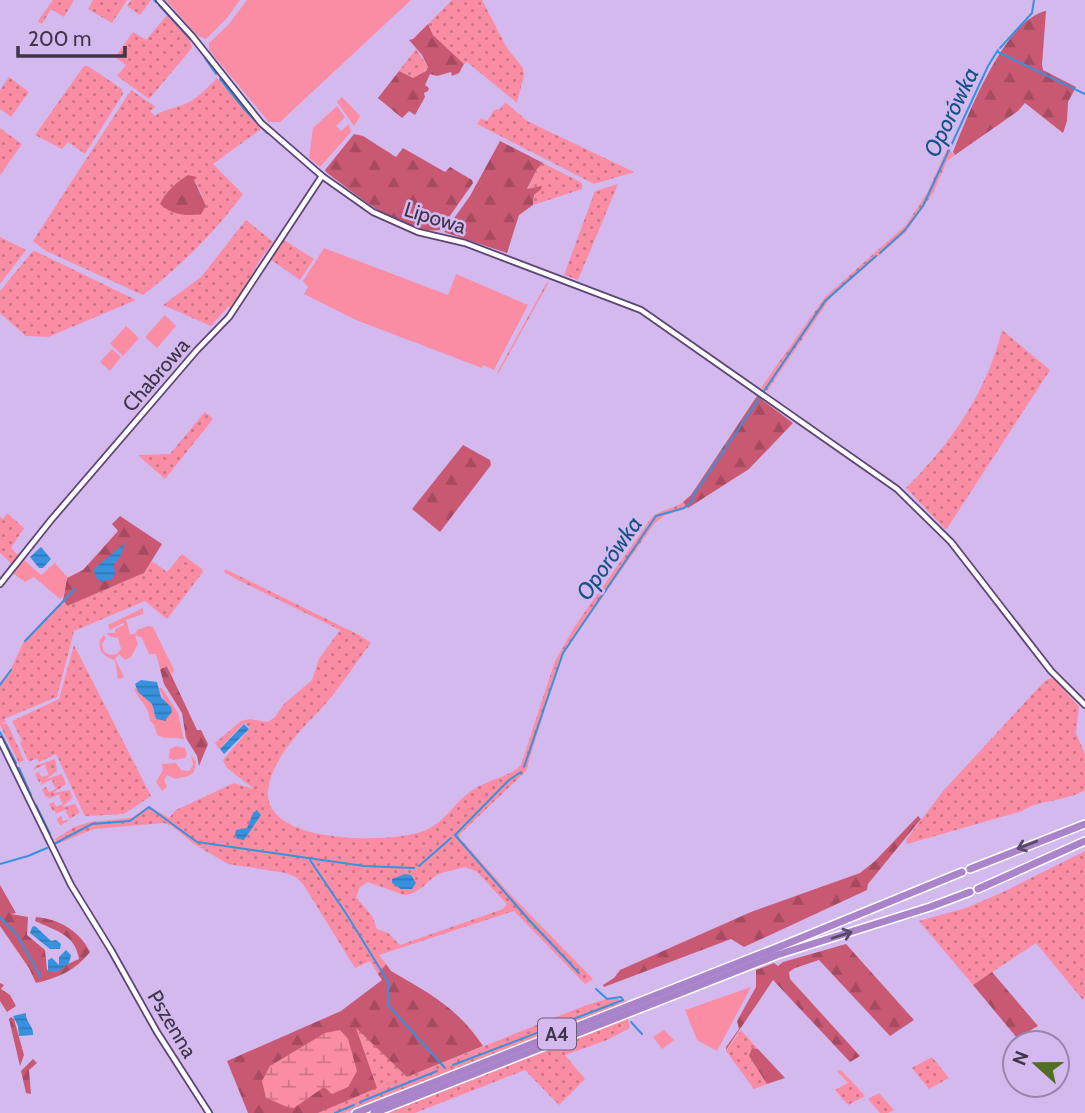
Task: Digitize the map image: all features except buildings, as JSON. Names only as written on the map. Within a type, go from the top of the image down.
[{"type":"highway","name":"A4","points":[[374,1113],[760,958],[966,870],[1085,824]]},
{"type":"highway","name":"A4","points":[[356,1113],[760,958],[974,890],[1085,841]]},
{"type":"street","name":"Lipowa","points":[[159,0],[192,36],[261,123],[320,174],[373,212],[426,235],[465,243],[647,313],[897,489],[951,542],[1051,671],[1085,705]]},
{"type":"street","name":"Chabrowa","points":[[0,584],[57,513],[197,350],[229,317],[320,174]]},
{"type":"street","name":"Pszenna","points":[[0,740],[71,885],[157,1032],[209,1113]]},
{"type":"green space","points":[[53,0],[74,0],[64,17],[51,9],[42,24],[38,21]]},
{"type":"green space","points":[[93,0],[127,0],[112,23],[88,9]]},
{"type":"green space","points":[[131,0],[151,0],[140,15],[127,6]]},
{"type":"green space","points":[[166,0],[240,0],[206,39],[198,36]]},
{"type":"green space","points":[[247,0],[411,0],[280,122],[269,122],[209,50],[209,43],[229,24]]},
{"type":"green space","points":[[452,0],[482,0],[507,48],[523,68],[524,75],[517,103],[467,62],[464,64],[433,35],[428,24]]},
{"type":"green space","points":[[1046,11],[1043,70],[1076,87],[1068,102],[1063,133],[1025,103],[1018,111],[955,155],[953,152],[968,115],[1003,49],[1016,31],[1031,18]]},
{"type":"green space","points":[[167,15],[190,39],[192,48],[149,99],[117,76],[126,65],[115,57],[133,32],[146,40]]},
{"type":"green space","points":[[428,24],[433,35],[464,64],[459,73],[452,76],[451,72],[437,76],[430,74],[425,85],[429,88],[428,91],[424,93],[425,97],[415,115],[409,111],[402,118],[378,98],[399,71],[413,78],[426,71],[428,67],[422,55],[409,40]]},
{"type":"green space","points":[[416,49],[428,67],[421,75],[413,78],[399,71]]},
{"type":"green space","points":[[84,66],[122,89],[123,94],[85,154],[68,142],[62,149],[35,135]]},
{"type":"green space","points":[[9,77],[29,92],[11,117],[0,109],[0,90]]},
{"type":"green space","points":[[217,78],[261,129],[213,164],[243,194],[197,248],[171,272],[143,295],[46,251],[33,241],[131,90],[156,107],[150,111],[155,116],[191,101]],"holes":[[[188,175],[202,195],[164,195]]]},
{"type":"green space","points":[[342,97],[360,116],[354,126],[337,102]]},
{"type":"green space","points":[[505,102],[527,121],[634,172],[594,184],[477,124],[481,118],[487,121],[494,110],[500,109]]},
{"type":"green space","points":[[337,106],[345,117],[336,126],[341,131],[349,124],[351,132],[320,167],[309,158],[313,128]]},
{"type":"green space","points":[[0,128],[22,144],[0,175]]},
{"type":"green space","points":[[354,134],[363,136],[396,157],[403,148],[445,172],[450,167],[472,180],[473,183],[440,230],[426,230],[395,219],[326,172]]},
{"type":"green space","points":[[500,141],[543,163],[527,189],[542,186],[541,189],[534,195],[533,205],[519,215],[507,253],[444,232],[470,196]]},
{"type":"green space","points":[[947,149],[955,155],[947,161],[933,193],[905,233],[831,297],[767,391],[761,388],[825,297],[906,225],[927,193]]},
{"type":"green space","points":[[543,163],[582,183],[582,189],[533,205],[536,187],[527,190],[537,169]]},
{"type":"green space","points":[[188,175],[197,177],[194,180],[206,206],[201,214],[179,214],[160,204],[165,195]]},
{"type":"green space","points":[[618,184],[578,280],[564,275],[595,191]]},
{"type":"green space","points":[[246,220],[273,242],[233,307],[228,307],[211,326],[163,305],[201,277]]},
{"type":"green space","points":[[0,237],[26,250],[0,284]]},
{"type":"green space","points":[[284,240],[314,259],[300,280],[270,259]]},
{"type":"green space","points":[[324,248],[448,295],[456,274],[528,305],[494,370],[483,365],[482,368],[356,320],[304,294],[308,287],[303,281]]},
{"type":"green space","points":[[35,251],[136,300],[48,337],[26,336],[0,313],[0,291]]},
{"type":"green space","points":[[549,282],[498,374],[546,284]]},
{"type":"green space","points":[[165,315],[176,326],[157,348],[145,337]]},
{"type":"green space","points":[[126,326],[139,338],[123,356],[110,344]]},
{"type":"green space","points":[[1002,330],[1050,370],[946,530],[906,488],[938,453],[965,415],[987,374]]},
{"type":"green space","points":[[112,349],[121,357],[110,371],[100,362]]},
{"type":"green space","points":[[757,396],[793,423],[749,469],[688,508],[683,502],[691,495]]},
{"type":"green space","points":[[205,412],[213,419],[165,479],[138,455],[170,454]]},
{"type":"green space","points":[[463,445],[490,460],[491,465],[440,532],[412,509]]},
{"type":"green space","points":[[683,502],[688,508],[665,515],[654,524],[559,662],[526,771],[458,836],[593,979],[585,984],[514,911],[379,955],[386,964],[378,974],[370,961],[355,968],[296,877],[228,864],[194,844],[172,826],[164,823],[94,829],[57,844],[55,839],[74,827],[90,822],[131,818],[149,806],[169,818],[176,810],[234,783],[254,789],[227,768],[223,760],[250,728],[244,723],[219,749],[215,743],[241,721],[250,719],[267,722],[274,718],[284,704],[312,680],[319,659],[340,630],[236,579],[224,572],[225,569],[371,643],[333,695],[280,757],[268,790],[272,808],[285,821],[330,836],[382,838],[405,836],[430,828],[474,789],[510,773],[521,765],[555,661],[575,626],[652,517]],"holes":[[[464,867],[476,871],[507,904],[503,909],[400,945],[388,933],[377,929],[372,916],[356,897],[360,887],[368,882],[404,895],[418,890],[443,872]]]},
{"type":"green space","points":[[7,513],[24,528],[11,548],[19,556],[12,564],[0,553],[0,517],[3,519]]},
{"type":"green space","points":[[120,516],[162,544],[144,573],[67,606],[63,600],[67,578],[83,570],[118,531],[112,524]]},
{"type":"green space","points":[[182,554],[203,572],[167,619],[145,601],[74,631],[57,697],[4,719],[6,721],[1,724],[6,723],[9,727],[24,760],[19,763],[0,725],[0,682],[10,671],[24,641],[63,600],[66,606],[144,573],[152,561],[167,572]]},
{"type":"green space","points":[[24,560],[41,575],[55,563],[67,577],[64,595],[60,599],[34,577],[25,582],[13,573]]},
{"type":"green space","points":[[143,608],[143,614],[126,620],[130,634],[148,626],[153,627],[174,670],[172,674],[168,666],[160,669],[156,654],[149,654],[142,638],[135,635],[138,644],[131,657],[125,660],[119,654],[115,659],[124,677],[118,679],[115,660],[101,650],[101,639],[104,635],[106,638],[102,644],[104,652],[117,654],[121,649],[118,638],[107,633],[115,633],[115,629],[124,625],[123,623],[110,630],[108,625]]},
{"type":"green space","points":[[74,645],[151,796],[124,814],[85,816],[56,754],[39,762],[37,758],[29,762],[12,721],[59,699]]},
{"type":"green space","points":[[167,666],[197,730],[201,730],[208,744],[199,766],[197,756],[186,738],[182,713],[164,684],[160,669]]},
{"type":"green space","points":[[1054,678],[1079,707],[1076,733],[1085,754],[1085,790],[907,844],[906,840],[943,791],[1042,684]]},
{"type":"green space","points":[[159,688],[162,688],[178,713],[184,740],[157,735],[146,708],[134,689],[152,704],[156,719],[165,719],[165,703]]},
{"type":"green space","points":[[176,746],[185,748],[185,758],[169,758],[170,749]]},
{"type":"green space","points":[[191,755],[196,762],[194,772],[175,779],[167,775],[164,780],[167,787],[162,791],[156,782],[163,770],[162,764],[176,763],[181,770],[189,771],[193,765]]},
{"type":"green space","points":[[55,759],[57,771],[46,779],[62,774],[66,784],[53,793],[70,790],[72,798],[62,807],[75,804],[80,812],[70,819],[67,809],[55,814],[56,811],[53,811],[49,804],[54,802],[56,807],[63,804],[60,794],[47,799],[49,796],[46,797],[42,789],[46,787],[49,792],[56,789],[53,779],[40,785],[42,781],[39,782],[35,774],[39,772],[41,777],[49,775],[46,764],[33,770],[35,766],[32,767]]},
{"type":"green space","points":[[61,816],[63,821],[70,819],[60,826],[57,819]]},
{"type":"green space","points":[[918,816],[921,819],[868,884],[867,890],[744,947],[731,939],[604,987],[620,970],[751,912],[860,873]]},
{"type":"green space","points":[[1085,851],[1083,1000],[1036,943],[973,985],[919,921],[966,908]]},
{"type":"green space","points":[[0,885],[16,913],[11,914],[28,917],[27,935],[45,950],[47,970],[57,972],[63,966],[79,959],[69,939],[35,921],[36,917],[53,920],[68,927],[81,938],[90,952],[79,964],[66,972],[36,983],[0,926]]},
{"type":"green space","points":[[846,944],[914,1020],[890,1036],[819,960],[795,968],[789,972],[790,979],[860,1056],[850,1062],[773,980],[726,1050],[739,1029],[737,1021],[756,987],[756,970],[774,963],[778,966],[783,962]]},
{"type":"green space","points":[[386,964],[391,971],[453,1011],[483,1046],[407,1077],[356,1028],[377,1088],[318,1113],[248,1113],[227,1061],[341,1011],[382,980],[378,974]]},
{"type":"green space","points":[[992,972],[1038,1026],[1033,1029],[1010,1029],[973,985]]},
{"type":"green space","points":[[0,983],[4,985],[1,989],[10,995],[16,1006],[7,1012],[0,1001]]},
{"type":"green space","points":[[751,987],[717,1051],[697,1040],[685,1010]]},
{"type":"green space","points":[[617,999],[627,1002],[344,1113],[318,1113],[376,1088],[355,1026],[407,1077],[584,1006]]},
{"type":"green space","points":[[9,1019],[14,1019],[24,1055],[20,1066]]},
{"type":"green space","points":[[628,1019],[630,1028],[607,1040],[565,1055],[585,1079],[559,1105],[525,1070],[415,1113],[388,1113]]},
{"type":"green space","points":[[340,1030],[348,1039],[357,1071],[348,1087],[332,1094],[324,1087],[294,1108],[266,1098],[262,1081],[270,1066],[325,1033]]},
{"type":"green space","points":[[664,1030],[674,1040],[662,1049],[653,1037]]},
{"type":"green space","points":[[741,1030],[758,1049],[752,1048],[749,1056],[767,1084],[754,1089],[726,1051]]},
{"type":"green space","points":[[752,1048],[758,1049],[785,1078],[767,1084],[749,1056]]},
{"type":"green space","points":[[932,1057],[949,1078],[929,1089],[912,1068]]},
{"type":"green space","points":[[33,1059],[37,1063],[29,1070],[31,1094],[26,1093],[21,1071]]},
{"type":"green space","points":[[841,1070],[865,1096],[848,1105],[835,1090],[848,1083],[837,1071]]},
{"type":"green space","points":[[879,1093],[894,1110],[880,1113],[868,1099]]},
{"type":"water","points":[[125,543],[114,564],[115,574],[112,579],[101,582],[95,576],[94,569]]},
{"type":"water","points":[[41,547],[51,559],[43,568],[39,568],[30,557]]},
{"type":"water","points":[[141,680],[157,682],[161,697],[171,707],[172,712],[166,721],[156,719],[152,704],[138,692],[135,684]]},
{"type":"water","points":[[244,724],[249,729],[224,754],[220,749]]},
{"type":"water","points":[[257,810],[261,815],[244,840],[237,839],[236,830],[247,828]]},
{"type":"water","points":[[405,874],[411,875],[416,883],[412,889],[401,889],[392,883],[392,879]]},
{"type":"water","points":[[35,926],[51,941],[56,940],[61,944],[60,949],[50,949],[30,933]]},
{"type":"water","points":[[66,950],[71,955],[69,963],[57,972],[48,971],[48,960],[52,958],[59,965],[59,957]]},
{"type":"water","points":[[26,1013],[33,1035],[19,1036],[13,1016]]},
{"type":"waterway","name":"Oporówka","points":[[1000,48],[1032,13],[1034,0]]},
{"type":"waterway","points":[[159,5],[190,39]]},
{"type":"waterway","name":"Oporówka","points":[[880,253],[905,230],[923,206],[998,50]]},
{"type":"waterway","points":[[998,52],[1085,94]]},
{"type":"waterway","points":[[205,58],[216,74]]},
{"type":"waterway","points":[[220,79],[267,133]]},
{"type":"waterway","name":"Oporówka","points":[[764,391],[825,301],[876,256]]},
{"type":"waterway","name":"Oporówka","points":[[524,767],[563,653],[656,516],[684,508],[692,501],[761,396]]},
{"type":"waterway","points":[[25,641],[75,589]]},
{"type":"waterway","points":[[0,685],[11,670]]},
{"type":"waterway","points":[[0,732],[16,763]]},
{"type":"waterway","points":[[19,768],[31,795]]},
{"type":"waterway","points":[[521,772],[509,780],[455,835],[579,973]]},
{"type":"waterway","points":[[36,805],[50,834]]},
{"type":"waterway","name":"Oporówka","points":[[54,844],[92,824],[130,821],[149,807],[197,842],[364,866],[414,868]]},
{"type":"waterway","name":"Oporówka","points":[[419,866],[451,838]]},
{"type":"waterway","name":"Oporówka","points":[[0,864],[47,848]]},
{"type":"waterway","points":[[310,860],[388,982],[388,1005],[445,1068]]},
{"type":"waterway","points":[[0,917],[17,935],[41,977]]},
{"type":"waterway","points":[[596,989],[607,999],[621,997],[623,1000]]},
{"type":"waterway","points":[[453,1065],[623,1000]]},
{"type":"waterway","points":[[631,1022],[642,1034]]},
{"type":"waterway","points":[[360,1102],[437,1071]]},
{"type":"waterway","points":[[335,1113],[354,1105]]}]
